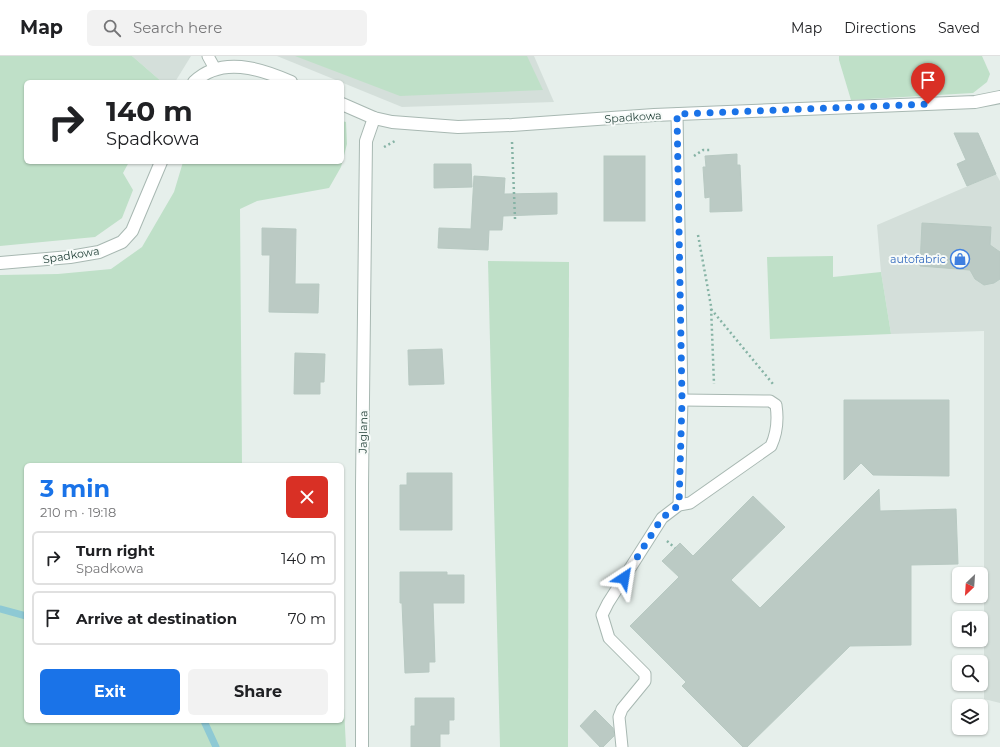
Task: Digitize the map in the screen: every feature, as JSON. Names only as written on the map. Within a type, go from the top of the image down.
[{"type":"street","points":[[196,80],[202,73],[226,63],[241,64],[261,69],[286,80]]},
{"type":"street","name":"Spadkowa","points":[[344,105],[374,118],[392,122],[458,127],[512,125],[677,114],[975,102],[1000,97]]},
{"type":"street","name":"Jaglana","points":[[362,747],[362,477],[366,141],[374,118]]},
{"type":"street","name":"Spadkowa","points":[[0,263],[70,257],[99,252],[122,242],[132,231],[160,164]]},
{"type":"lane","points":[[208,56],[214,67]]},
{"type":"lane","points":[[677,114],[682,400],[679,505]]},
{"type":"lane","points":[[622,747],[619,717],[622,709],[645,681],[645,674],[609,638],[602,615],[608,603],[662,518],[679,505],[690,503],[771,446],[776,436],[776,405],[770,401],[682,400]]},
{"type":"path","points":[[512,125],[515,219]]},
{"type":"path","points":[[691,159],[703,150],[712,150]]},
{"type":"path","points":[[697,232],[711,309],[715,401]]},
{"type":"path","points":[[711,309],[776,388]]},
{"type":"shaded area","points":[[132,56],[191,56],[176,80],[160,80]]},
{"type":"shaded area","points":[[277,56],[534,56],[554,102],[402,107],[344,83],[344,80],[336,80]]},
{"type":"shaded area","points":[[996,174],[1000,181],[1000,703],[984,699],[984,691],[988,691],[988,655],[984,655],[984,647],[988,647],[988,611],[984,611],[984,603],[988,603],[988,567],[984,567],[984,331],[891,334],[881,272],[877,225]]},
{"type":"green space","points":[[0,56],[132,56],[160,80],[24,80],[24,164],[128,164],[123,173],[133,190],[122,218],[95,237],[0,246]]},
{"type":"green space","points":[[295,56],[527,56],[543,90],[400,96]]},
{"type":"green space","points":[[839,56],[982,56],[990,74],[987,82],[973,93],[851,100]]},
{"type":"green space","points":[[344,122],[346,122],[347,144],[344,156]]},
{"type":"green space","points":[[182,164],[342,164],[329,188],[257,201],[240,209],[242,463],[24,463],[24,723],[344,723],[344,708],[346,747],[0,747],[0,275],[58,274],[111,269],[142,247],[174,192]]},
{"type":"green space","points":[[833,256],[833,277],[881,272],[891,334],[770,339],[767,257]]},
{"type":"green space","points":[[488,261],[569,262],[568,747],[500,747]]},
{"type":"building","points":[[954,133],[978,133],[996,174],[967,186],[957,164],[966,160]]},
{"type":"building","points":[[737,154],[737,165],[740,165],[742,211],[710,212],[710,197],[705,198],[703,167],[706,167],[705,156]]},
{"type":"building","points":[[604,156],[645,156],[645,221],[604,221]]},
{"type":"building","points":[[434,164],[471,164],[472,187],[434,188]]},
{"type":"building","points":[[474,176],[505,178],[504,194],[557,193],[557,214],[503,216],[502,230],[489,230],[488,250],[438,248],[439,228],[471,229]]},
{"type":"building","name":"autofabric","points":[[922,223],[991,227],[990,245],[1000,252],[1000,279],[994,283],[984,285],[975,279],[970,270],[920,266]]},
{"type":"building","points":[[262,228],[296,229],[295,284],[319,284],[318,313],[269,312],[270,255],[262,255]]},
{"type":"building","points":[[442,349],[444,384],[409,385],[408,350]]},
{"type":"building","points":[[295,353],[325,354],[324,382],[320,382],[320,394],[294,394]]},
{"type":"building","points":[[844,400],[949,400],[949,476],[873,475],[861,463],[844,480]]},
{"type":"building","points":[[407,473],[452,473],[452,530],[400,530],[400,485],[407,485]]},
{"type":"building","points":[[879,489],[880,511],[956,509],[958,564],[911,565],[911,645],[850,646],[747,747],[743,747],[682,686],[686,682],[630,626],[679,577],[662,561],[680,543],[693,556],[753,496],[785,527],[731,580],[760,608]]},
{"type":"building","points":[[400,572],[447,572],[447,575],[464,575],[464,603],[433,603],[435,662],[429,662],[429,672],[405,673],[402,603],[400,603]]},
{"type":"building","points":[[415,698],[454,698],[454,720],[449,720],[449,734],[440,734],[440,747],[411,747],[411,726],[415,726]]},
{"type":"building","points":[[595,710],[613,728],[614,736],[603,747],[600,747],[580,726]]},
{"type":"waterway","points":[[0,609],[24,615]]},
{"type":"waterway","points":[[205,723],[216,747]]},
{"type":"place","name":"autofabric","points":[[960,259]]},
{"type":"route","points":[[624,578],[662,518],[679,505],[682,400],[677,114],[928,104]]}]
